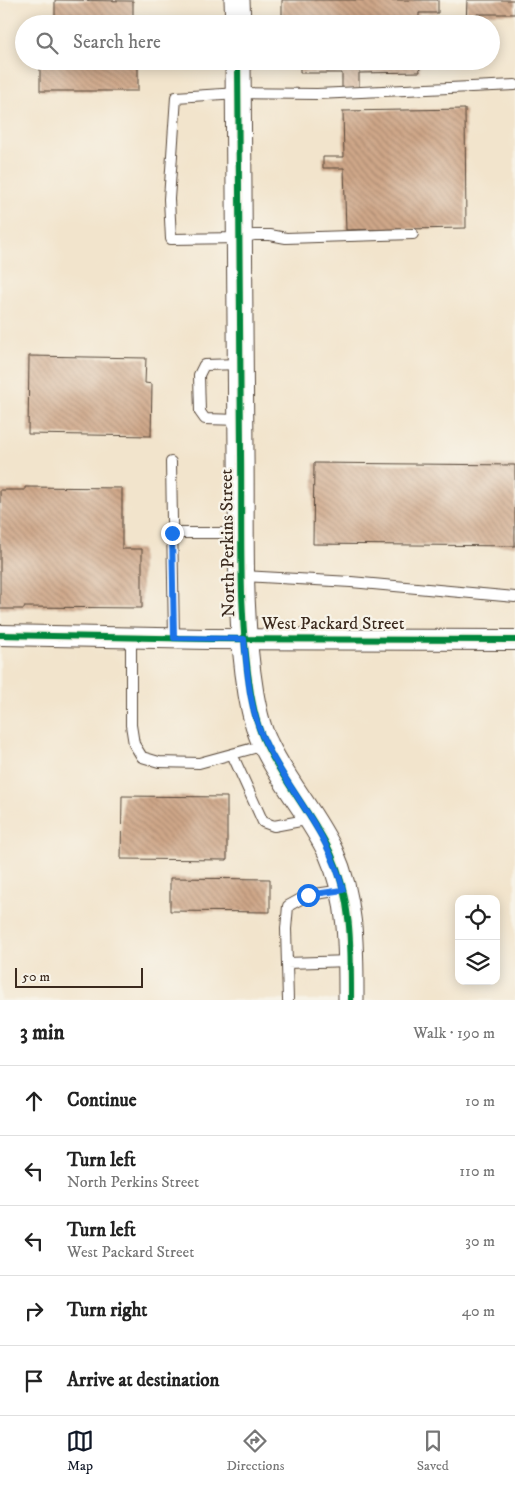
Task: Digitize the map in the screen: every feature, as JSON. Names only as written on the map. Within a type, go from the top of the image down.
[{"type":"street","points":[[237,0],[238,15]]},
{"type":"street","name":"North Perkins Street","points":[[238,70],[244,639],[252,700],[266,745],[312,819],[330,851],[340,874],[350,928],[351,1000]]},
{"type":"street","name":"West Packard Street","points":[[0,635],[244,639],[515,640]]},
{"type":"lane","points":[[413,234],[286,238],[254,235],[240,238],[171,239],[169,199],[176,97],[238,93],[317,94],[515,85]]},
{"type":"lane","points":[[241,364],[204,365],[199,376],[200,412],[205,419],[241,420]]},
{"type":"lane","points":[[171,462],[174,638]]},
{"type":"lane","points":[[172,533],[242,533]]},
{"type":"lane","points":[[243,576],[351,582],[515,598]]},
{"type":"lane","points":[[132,637],[132,726],[134,744],[142,757],[160,762],[199,763],[266,745]]},
{"type":"lane","points":[[232,754],[263,822],[274,826],[312,819]]},
{"type":"lane","points":[[288,1000],[286,929],[288,906],[308,895],[343,890]]},
{"type":"lane","points":[[287,963],[351,961]]},
{"type":"building","points":[[55,0],[133,1],[133,15],[55,15]]},
{"type":"building","points":[[282,0],[438,0],[438,13],[419,13],[419,15],[282,15]]},
{"type":"building","points":[[467,0],[515,0],[515,14],[466,15]]},
{"type":"building","points":[[40,70],[138,70],[138,91],[40,91]]},
{"type":"building","points":[[300,70],[420,70],[420,72],[359,73],[359,89],[342,89],[342,73],[300,73]]},
{"type":"building","points":[[465,109],[466,228],[346,230],[344,168],[323,168],[323,157],[344,157],[343,111]]},
{"type":"building","points":[[29,356],[146,358],[145,383],[152,384],[151,436],[28,434]]},
{"type":"building","points":[[314,463],[515,465],[515,546],[313,544]]},
{"type":"building","points":[[25,487],[122,488],[122,549],[142,549],[142,608],[24,607],[24,609],[0,609],[0,490],[25,490]]},
{"type":"building","points":[[122,796],[227,797],[227,860],[121,859]]},
{"type":"building","points":[[170,878],[270,879],[270,912],[170,911]]},
{"type":"cycle path","points":[[238,70],[242,604],[247,664],[253,707],[263,739],[281,773],[316,825],[338,870],[347,907],[349,925],[351,1000]]},
{"type":"cycle path","points":[[0,635],[209,639],[515,640]]},
{"type":"route","points":[[172,533],[174,638],[244,639],[252,700],[256,718],[266,745],[312,819],[330,851],[340,874],[343,890],[308,895]]}]
